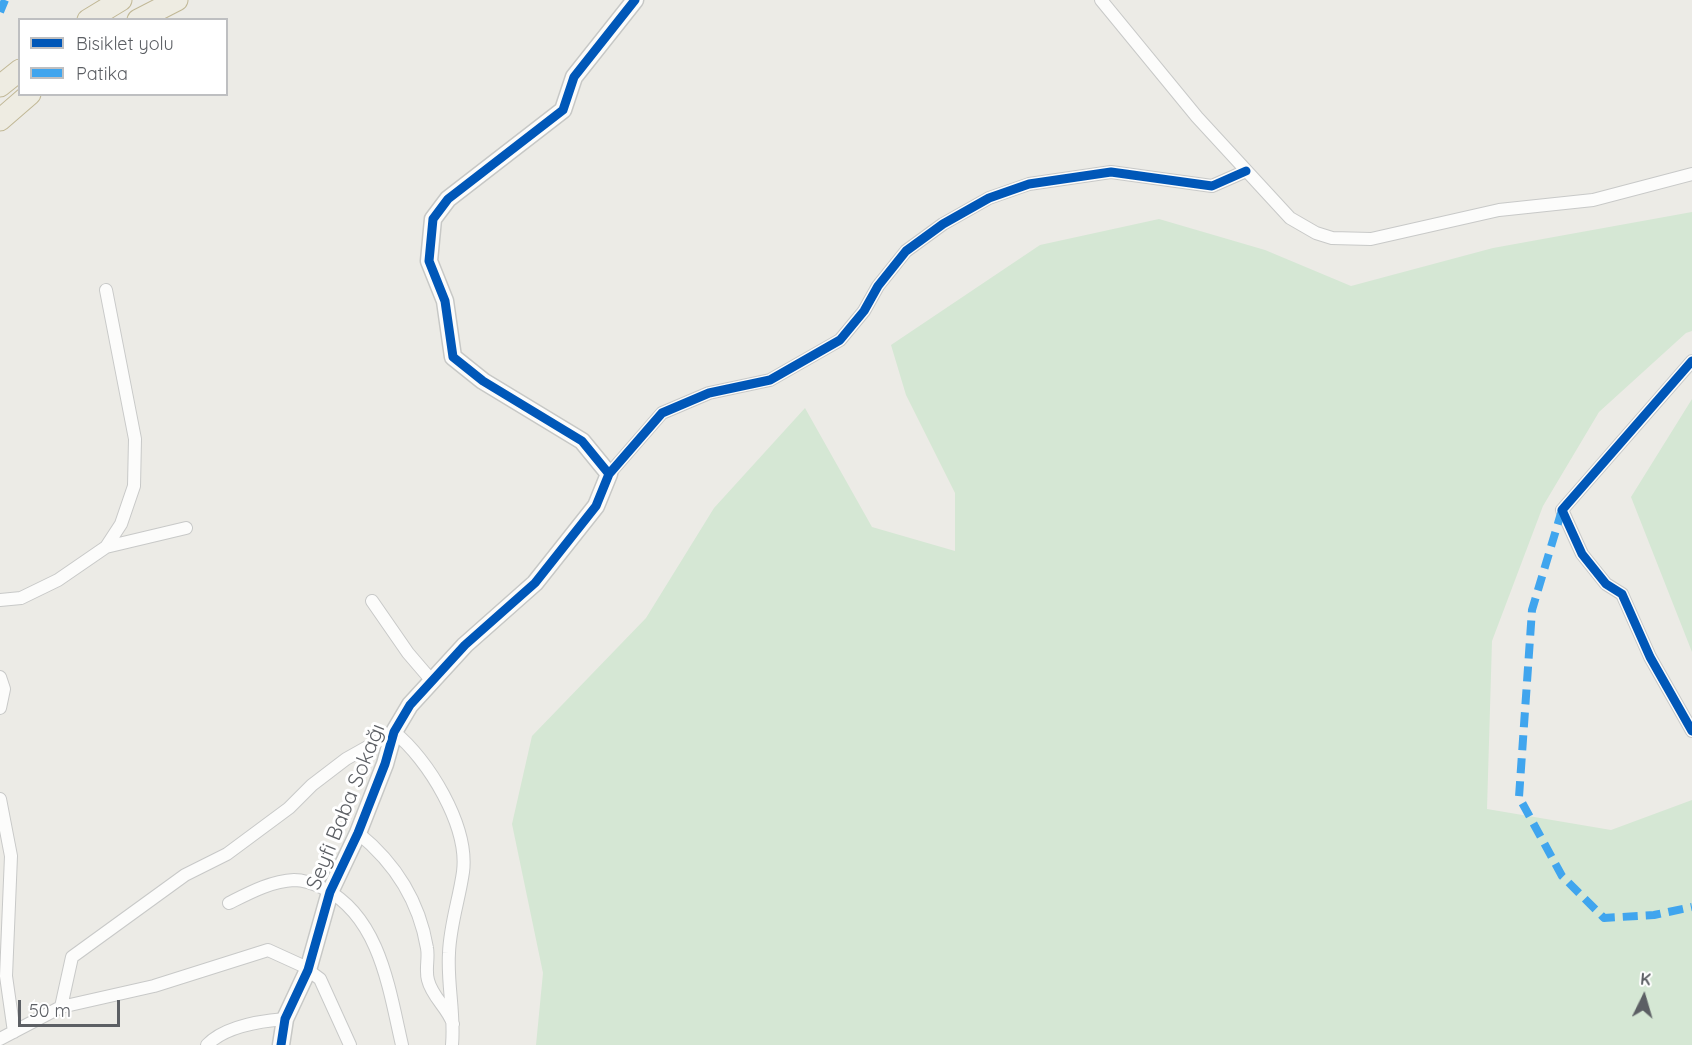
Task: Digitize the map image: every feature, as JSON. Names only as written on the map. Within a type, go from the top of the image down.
[{"type":"highway","points":[[91,18],[121,0]]},
{"type":"highway","points":[[142,18],[177,0]]},
{"type":"highway","points":[[0,86],[18,72]]},
{"type":"highway","points":[[0,120],[28,96]]},
{"type":"street","points":[[635,0],[574,77],[563,110],[448,199],[433,219],[429,261],[445,301],[453,357],[483,381],[582,441],[609,474],[662,413],[709,393],[770,380],[840,340],[864,311],[878,286],[906,251],[943,224],[989,198],[1029,184],[1111,172],[1212,186],[1246,171]]},
{"type":"street","points":[[1101,0],[1197,117],[1290,218],[1302,227],[1332,238],[1371,239],[1499,210],[1593,200],[1692,174]]},
{"type":"street","points":[[106,290],[135,439],[134,486],[121,524],[106,547]]},
{"type":"street","points":[[1692,361],[1562,510],[1582,554],[1606,584],[1622,594],[1650,657],[1692,731]]},
{"type":"street","name":"Seyfi Baba Sokağı","points":[[281,1045],[285,1018],[308,970],[330,892],[358,833],[385,764],[394,732],[410,705],[465,645],[535,584],[596,506],[609,474]]},
{"type":"street","points":[[0,600],[21,598],[58,580],[106,547],[186,528]]},
{"type":"street","points":[[372,601],[408,653],[432,681]]},
{"type":"street","points":[[0,708],[4,689],[1,682]]},
{"type":"street","points":[[60,1007],[72,957],[185,875],[227,854],[289,808],[312,784],[346,759],[394,732],[412,746],[435,777],[460,837],[463,870],[450,927],[448,964],[454,1027],[452,1045]]},
{"type":"street","points":[[0,799],[10,856],[6,976],[14,1032]]},
{"type":"street","points":[[358,833],[382,853],[397,870],[418,918],[428,949],[428,980],[454,1027]]},
{"type":"street","points":[[229,903],[260,888],[294,880],[314,883],[347,903],[358,915],[374,944],[402,1045]]},
{"type":"street","points":[[0,1039],[60,1007],[154,986],[268,950],[308,970],[320,979],[350,1045]]},
{"type":"street","points":[[207,1045],[214,1037],[259,1021],[285,1018]]},
{"type":"green space","points":[[1692,212],[1692,331],[1686,333],[1599,412],[1543,506],[1492,641],[1487,809],[1611,830],[1692,800],[1692,1045],[536,1045],[543,973],[512,824],[532,736],[646,618],[714,508],[805,408],[872,527],[955,551],[955,493],[906,395],[891,345],[1040,245],[1159,219],[1265,250],[1351,286],[1493,248]]},
{"type":"green space","points":[[1692,399],[1692,652],[1631,497]]},
{"type":"marked path","points":[[0,12],[5,0]]},
{"type":"marked path","points":[[1562,510],[1532,610],[1519,797],[1562,876],[1604,918],[1654,915],[1692,907]]},
{"type":"cycle path","points":[[609,474],[582,441],[483,381],[453,357],[445,301],[429,261],[433,219],[448,199],[563,110],[574,77],[635,0]]},
{"type":"cycle path","points":[[281,1045],[285,1019],[308,970],[330,892],[358,833],[385,764],[394,732],[410,705],[465,645],[535,583],[596,506],[609,474],[662,413],[709,393],[770,380],[840,340],[864,311],[878,286],[906,251],[943,224],[989,198],[1029,184],[1111,172],[1212,186],[1246,171]]},
{"type":"cycle path","points":[[1692,361],[1562,510],[1582,554],[1606,584],[1622,594],[1650,657],[1692,731]]}]
